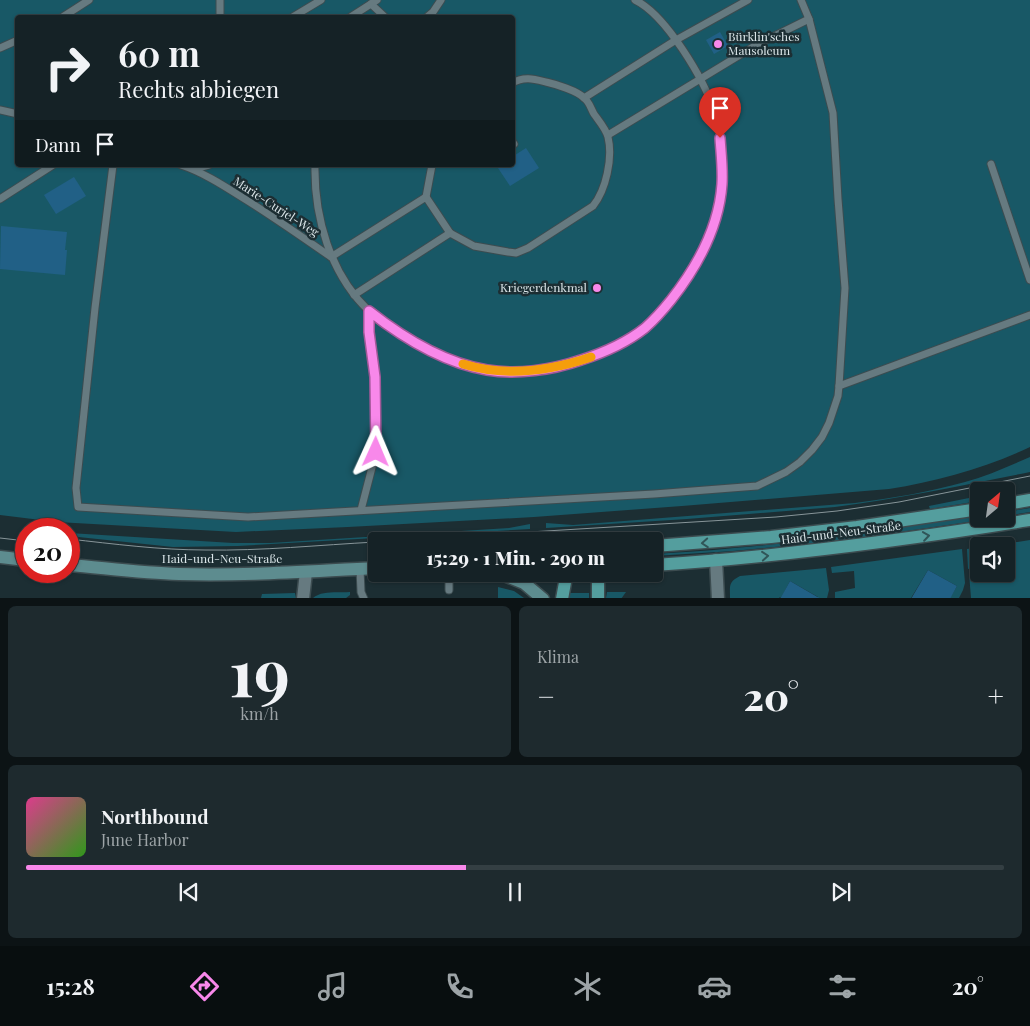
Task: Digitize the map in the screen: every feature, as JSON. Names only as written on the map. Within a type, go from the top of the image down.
[{"type":"main road","points":[[1015,502],[1030,500]]},
{"type":"main road","name":"Haid-und-Neu-Straße","points":[[663,545],[771,537],[857,527],[970,510]]},
{"type":"main road","name":"Haid-und-Neu-Straße","points":[[663,564],[826,550],[1030,520]]},
{"type":"main road","points":[[0,557],[15,559]]},
{"type":"main road","name":"Haid-und-Neu-Straße","points":[[80,565],[176,574],[306,572],[368,568]]},
{"type":"main road","points":[[522,582],[543,598]]},
{"type":"main road","points":[[562,598],[565,582]]},
{"type":"main road","points":[[598,582],[598,598]]},
{"type":"street","points":[[716,560],[718,598]]},
{"type":"street","points":[[303,598],[306,572]]},
{"type":"lane","points":[[66,15],[89,0]]},
{"type":"lane","points":[[220,0],[220,15]]},
{"type":"lane","points":[[296,15],[321,0]]},
{"type":"lane","points":[[429,15],[441,0]]},
{"type":"lane","points":[[314,167],[314,185],[322,228],[331,257],[354,295],[369,311],[401,335],[438,354],[488,370],[516,371],[543,369],[569,364],[622,344],[645,328],[684,284],[709,238],[717,213],[722,185],[720,138],[710,97],[676,40],[649,8],[635,0]]},
{"type":"lane","points":[[584,98],[676,40],[748,0]]},
{"type":"lane","points":[[113,167],[76,488],[78,507],[248,517],[654,494],[757,486],[786,472],[812,450],[822,437],[829,423],[838,396],[839,386],[845,288],[833,113],[809,19],[801,0]]},
{"type":"lane","points":[[352,15],[374,2],[384,15]]},
{"type":"lane","points":[[608,135],[758,44],[809,19]]},
{"type":"lane","points":[[0,48],[15,41]]},
{"type":"lane","points":[[432,167],[426,197],[450,234],[474,246],[516,253],[528,248],[593,206],[597,201],[607,176],[608,135],[584,98],[568,89],[530,78],[523,78],[515,82]]},
{"type":"lane","points":[[0,110],[15,113]]},
{"type":"lane","points":[[991,164],[1030,280]]},
{"type":"lane","points":[[0,199],[50,167]]},
{"type":"lane","name":"Marie-Curjel-Weg","points":[[188,167],[257,206],[331,257]]},
{"type":"lane","points":[[194,169],[202,167]]},
{"type":"lane","points":[[331,257],[426,197]]},
{"type":"lane","points":[[354,295],[450,234]]},
{"type":"lane","points":[[361,510],[376,452],[375,377],[369,332],[369,311]]},
{"type":"lane","points":[[839,386],[1030,315]]},
{"type":"lane","points":[[360,569],[361,592],[364,598]]},
{"type":"lane","points":[[449,582],[449,590]]},
{"type":"shaded area","points":[[0,0],[1030,0],[1030,447],[961,473],[889,489],[534,517],[236,532],[80,523],[80,518],[24,518],[0,515]]},
{"type":"shaded area","points":[[1030,457],[1030,472],[970,482],[970,484],[901,496],[990,474]]},
{"type":"shaded area","points":[[893,498],[835,507],[687,519],[546,528],[546,523],[573,525],[855,503]]},
{"type":"shaded area","points":[[970,498],[970,502],[930,509],[929,506]]},
{"type":"shaded area","points":[[1030,508],[1030,512],[1015,514],[1015,510]]},
{"type":"shaded area","points":[[970,517],[970,522],[845,540],[663,555],[663,553],[795,542]]},
{"type":"shaded area","points":[[530,524],[530,529],[445,532],[509,528]]},
{"type":"shaded area","points":[[80,534],[233,543],[270,543],[368,537],[368,538],[238,546],[173,547],[80,537]]},
{"type":"shaded area","points":[[1030,540],[1030,598],[971,598],[969,573],[970,582],[1015,582],[1015,542]]},
{"type":"shaded area","points":[[970,548],[970,569],[968,569],[967,549]]},
{"type":"shaded area","points":[[962,549],[965,583],[959,598],[950,598],[957,586],[928,570],[911,598],[835,598],[835,592],[855,588],[854,571],[832,573],[831,567]]},
{"type":"shaded area","points":[[826,568],[829,590],[827,598],[817,598],[790,581],[781,598],[730,598],[730,585],[733,580],[740,576]]},
{"type":"shaded area","points":[[498,587],[514,591],[524,598],[498,598]]},
{"type":"shaded area","points":[[350,592],[350,595],[346,598],[313,598],[325,593]]},
{"type":"shaded area","points":[[607,592],[626,592],[622,598],[606,598]]},
{"type":"shaded area","points":[[295,593],[296,598],[261,598],[262,594]]},
{"type":"shaded area","points":[[569,593],[589,593],[589,598],[569,598]]},
{"type":"building","name":"Bürklin'sches Mausoleum","points":[[720,32],[728,46],[714,54],[706,40]]},
{"type":"building","points":[[526,148],[539,168],[510,186],[497,167],[515,167],[515,155]]},
{"type":"building","points":[[74,177],[86,196],[56,214],[44,195]]},
{"type":"building","points":[[1,226],[67,232],[65,275],[0,269]]},
{"type":"building","points":[[928,570],[957,586],[951,598],[912,598]]},
{"type":"building","points":[[790,581],[819,598],[781,598]]},
{"type":"tram line","points":[[530,532],[776,517],[837,511],[899,502],[1030,476]]},
{"type":"tram line","points":[[0,538],[15,540]]},
{"type":"tram line","points":[[80,540],[188,550],[269,549],[368,543]]},
{"type":"slow traffic","points":[[463,364],[488,370],[516,371],[543,369],[591,357]]},
{"type":"place","name":"Bürklin'sches Mausoleum","points":[[718,44]]},
{"type":"place","name":"Kriegerdenkmal","points":[[597,288]]},
{"type":"route","points":[[376,452],[375,377],[369,332],[369,311],[401,335],[438,354],[488,370],[516,371],[543,369],[569,364],[622,344],[645,328],[664,308],[684,284],[700,257],[709,238],[717,213],[722,185],[720,138]]}]
